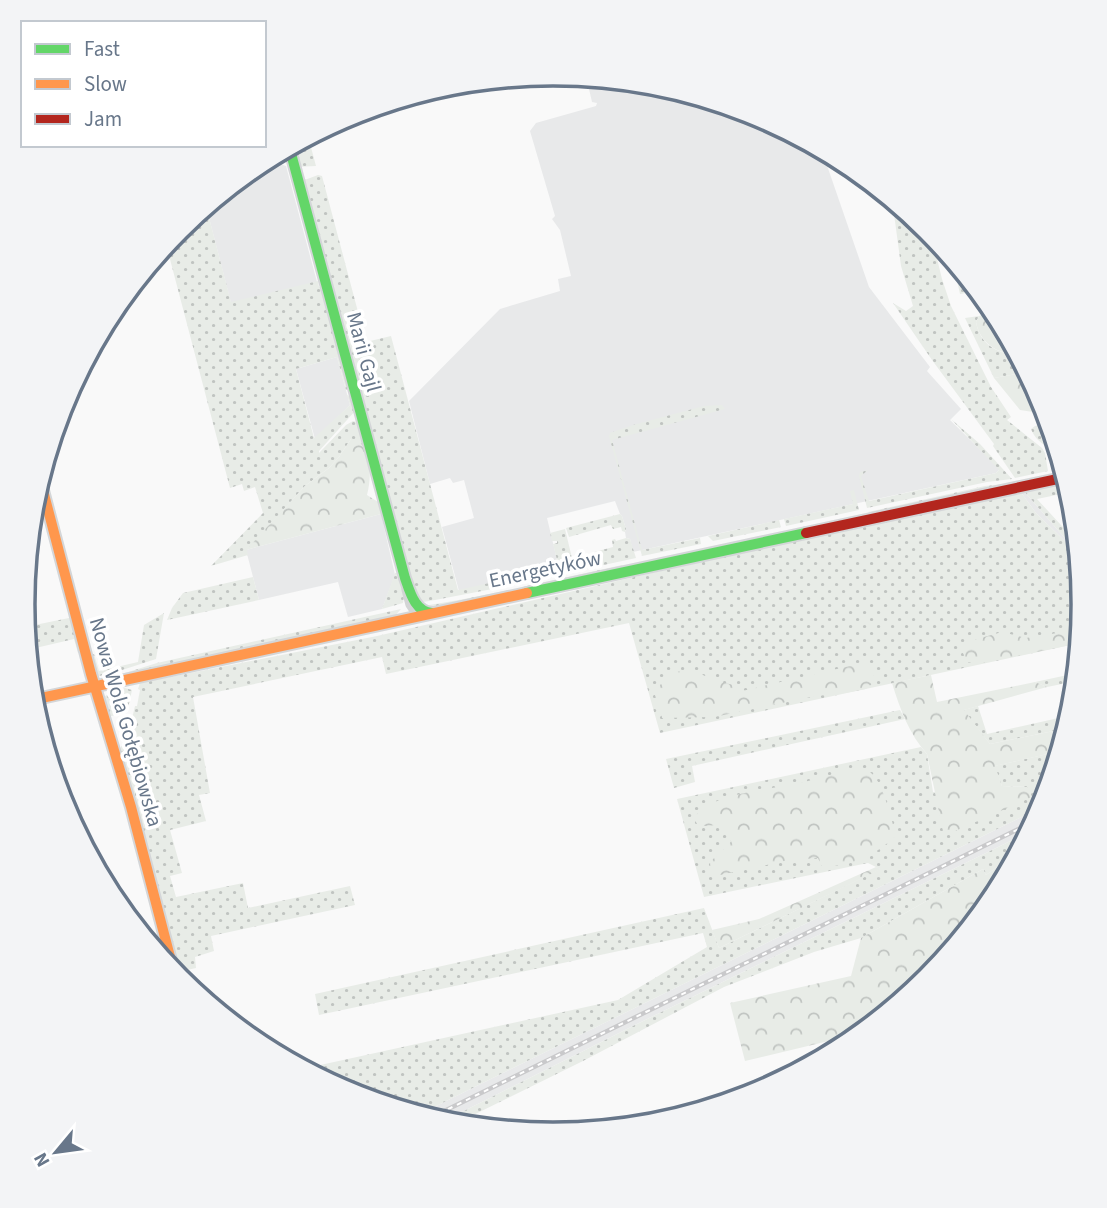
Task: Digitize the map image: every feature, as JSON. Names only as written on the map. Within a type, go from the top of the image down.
[{"type":"main road","name":"Marii Gajl","points":[[292,156],[413,604]]},
{"type":"main road","name":"Energetyków","points":[[44,698],[1056,479]]},
{"type":"main road","name":"Nowa Wola Gołębiowska","points":[[46,500],[168,951]]},
{"type":"main road","points":[[413,604],[433,614]]},
{"type":"street","name":"Marii Gajl","points":[[413,604],[418,608],[417,617]]},
{"type":"street","points":[[392,623],[413,604]]},
{"type":"shaded area","points":[[589,87],[655,95],[688,103],[752,125],[826,163],[869,287],[930,367],[927,371],[961,409],[950,420],[1000,469],[996,473],[633,552],[615,501],[547,518],[559,568],[459,591],[442,527],[474,518],[464,480],[453,483],[450,478],[430,484],[409,401],[500,309],[560,291],[558,279],[571,276],[560,230],[552,219],[555,216],[530,131],[536,123],[596,106],[597,103],[592,102]]},
{"type":"shaded area","points":[[280,164],[286,166],[317,282],[231,303],[209,217],[265,173]]},
{"type":"shaded area","points":[[337,357],[350,405],[315,439],[296,369]]},
{"type":"shaded area","points":[[1023,490],[1068,540],[1069,545],[1036,513],[1020,491]]},
{"type":"shaded area","points":[[381,514],[395,575],[382,609],[348,617],[338,582],[259,600],[246,550]]},
{"type":"shaded area","points":[[1028,814],[1016,838],[458,1114],[432,1108]]},
{"type":"green space","points":[[311,146],[316,166],[295,167],[292,156]]},
{"type":"green space","points":[[322,176],[366,342],[391,336],[458,590],[507,579],[508,586],[423,602],[418,600],[399,545],[401,538],[397,536],[302,181]]},
{"type":"green space","points":[[894,213],[936,254],[951,306],[991,387],[1011,417],[1007,420],[1042,448],[1048,471],[1015,478],[994,444],[893,303],[906,311],[913,306],[901,266]]},
{"type":"green space","points":[[209,217],[231,302],[318,281],[319,287],[322,287],[348,388],[346,390],[337,357],[296,369],[314,438],[350,405],[347,395],[352,397],[356,410],[319,453],[353,421],[357,422],[365,447],[351,439],[329,468],[305,486],[247,550],[248,555],[211,566],[263,513],[255,487],[244,491],[242,484],[230,488],[169,256]]},
{"type":"green space","points":[[956,278],[968,293],[960,294]]},
{"type":"green space","points":[[984,314],[1008,353],[997,350],[981,336],[976,322],[979,316]]},
{"type":"green space","points":[[979,316],[976,322],[981,337],[991,347],[1008,353],[1018,374],[994,378],[965,318]]},
{"type":"green space","points":[[1018,374],[1035,412],[1020,410],[994,378]]},
{"type":"green space","points":[[722,405],[725,409],[612,440],[642,550],[700,538],[701,544],[642,556],[610,433],[704,406]]},
{"type":"green space","points":[[951,419],[980,444],[1012,479],[867,508],[860,472],[868,470],[861,476],[869,501],[996,473],[999,470]]},
{"type":"green space","points":[[1040,425],[1049,452],[1034,435],[1031,429]]},
{"type":"green space","points":[[351,439],[358,439],[366,452],[370,473],[367,495],[378,502],[381,514],[246,550],[305,486],[329,468]]},
{"type":"green space","points":[[1057,482],[1060,494],[1037,499],[1067,532],[1068,540],[1063,536],[1023,490]]},
{"type":"green space","points":[[1014,483],[875,514],[868,512],[985,486]]},
{"type":"green space","points":[[854,490],[859,510],[786,526],[784,519],[853,504],[850,491]]},
{"type":"green space","points":[[1020,491],[1036,513],[1069,545],[1072,604],[1070,645],[660,733],[629,623],[386,674],[382,657],[193,697],[210,793],[199,795],[206,821],[170,830],[182,873],[170,876],[176,897],[243,883],[248,908],[350,886],[355,905],[211,936],[214,951],[195,957],[196,968],[187,971],[173,956],[119,750],[137,706],[140,683],[377,636]]},
{"type":"green space","points":[[620,514],[625,532],[621,527],[613,529],[611,525],[569,537],[566,528]]},
{"type":"green space","points":[[779,520],[781,527],[713,541],[708,536]]},
{"type":"green space","points":[[565,529],[572,558],[613,547],[612,540],[626,538],[630,539],[636,558],[521,583],[519,577],[559,568],[553,544],[557,541],[552,541],[550,533]]},
{"type":"green space","points":[[622,565],[625,569],[524,589],[522,587]]},
{"type":"green space","points":[[395,573],[399,573],[403,603],[382,609]]},
{"type":"green space","points":[[253,577],[259,600],[167,620],[183,593]]},
{"type":"green space","points":[[509,590],[507,593],[430,609],[423,606],[459,600]]},
{"type":"green space","points":[[401,609],[393,618],[112,679],[157,663]]},
{"type":"green space","points":[[164,613],[156,659],[116,672],[114,670],[114,673],[99,676],[95,674],[89,656],[94,654],[99,671],[138,662],[144,625]]},
{"type":"green space","points":[[70,614],[82,652],[78,653],[74,639],[37,648],[36,625],[69,618]]},
{"type":"green space","points":[[1071,631],[1070,645],[978,664],[967,662],[959,644],[1002,632],[1026,638]]},
{"type":"green space","points":[[863,663],[873,670],[874,675],[874,682],[866,689],[816,696],[714,717],[662,718],[655,695],[664,678],[674,672],[693,670],[715,681],[734,685],[742,691]]},
{"type":"green space","points":[[931,675],[937,702],[1035,682],[1047,687],[964,710],[990,744],[1056,730],[1049,754],[995,766],[1002,786],[1027,787],[1032,797],[944,836],[927,754],[906,721],[892,683]]},
{"type":"green space","points":[[1067,675],[1066,683],[1047,687],[1035,682]]},
{"type":"green space","points":[[125,688],[132,690],[126,710],[124,713],[108,716],[102,699]]},
{"type":"green space","points":[[978,706],[987,734],[1059,718],[1056,730],[990,744],[963,710]]},
{"type":"green space","points":[[900,710],[905,719],[692,766],[695,782],[674,788],[666,759]]},
{"type":"green space","points":[[921,747],[927,754],[933,792],[1027,787],[1002,786],[994,766],[1049,754],[1028,814],[432,1108],[387,1095],[318,1066],[618,1000],[707,947],[703,933],[319,1015],[315,994],[704,908],[719,948],[880,869],[868,863],[704,897],[677,799]]},
{"type":"green space","points":[[854,769],[871,773],[883,793],[896,836],[887,844],[862,859],[844,864],[822,867],[818,858],[789,860],[711,877],[710,862],[731,842],[725,824],[697,824],[694,818],[702,810],[727,798]]},
{"type":"green space","points":[[1016,838],[1003,863],[986,875],[983,869],[861,938],[814,952],[724,987],[472,1116],[458,1114]]},
{"type":"green space","points":[[1003,863],[965,920],[943,946],[920,971],[869,1015],[835,1040],[745,1061],[730,1003],[851,976],[861,938],[983,869],[986,875]]},
{"type":"green space","points":[[876,867],[881,869],[719,948],[712,930],[759,919]]},
{"type":"railway","points":[[444,1111],[1021,828]]},
{"type":"traffic: fast","points":[[292,156],[405,578],[417,605],[432,613]]},
{"type":"traffic: fast","points":[[527,593],[806,533]]},
{"type":"traffic: slow","points":[[46,500],[168,951]]},
{"type":"traffic: slow","points":[[44,697],[527,593]]},
{"type":"traffic: jam","points":[[806,533],[1056,479]]}]
